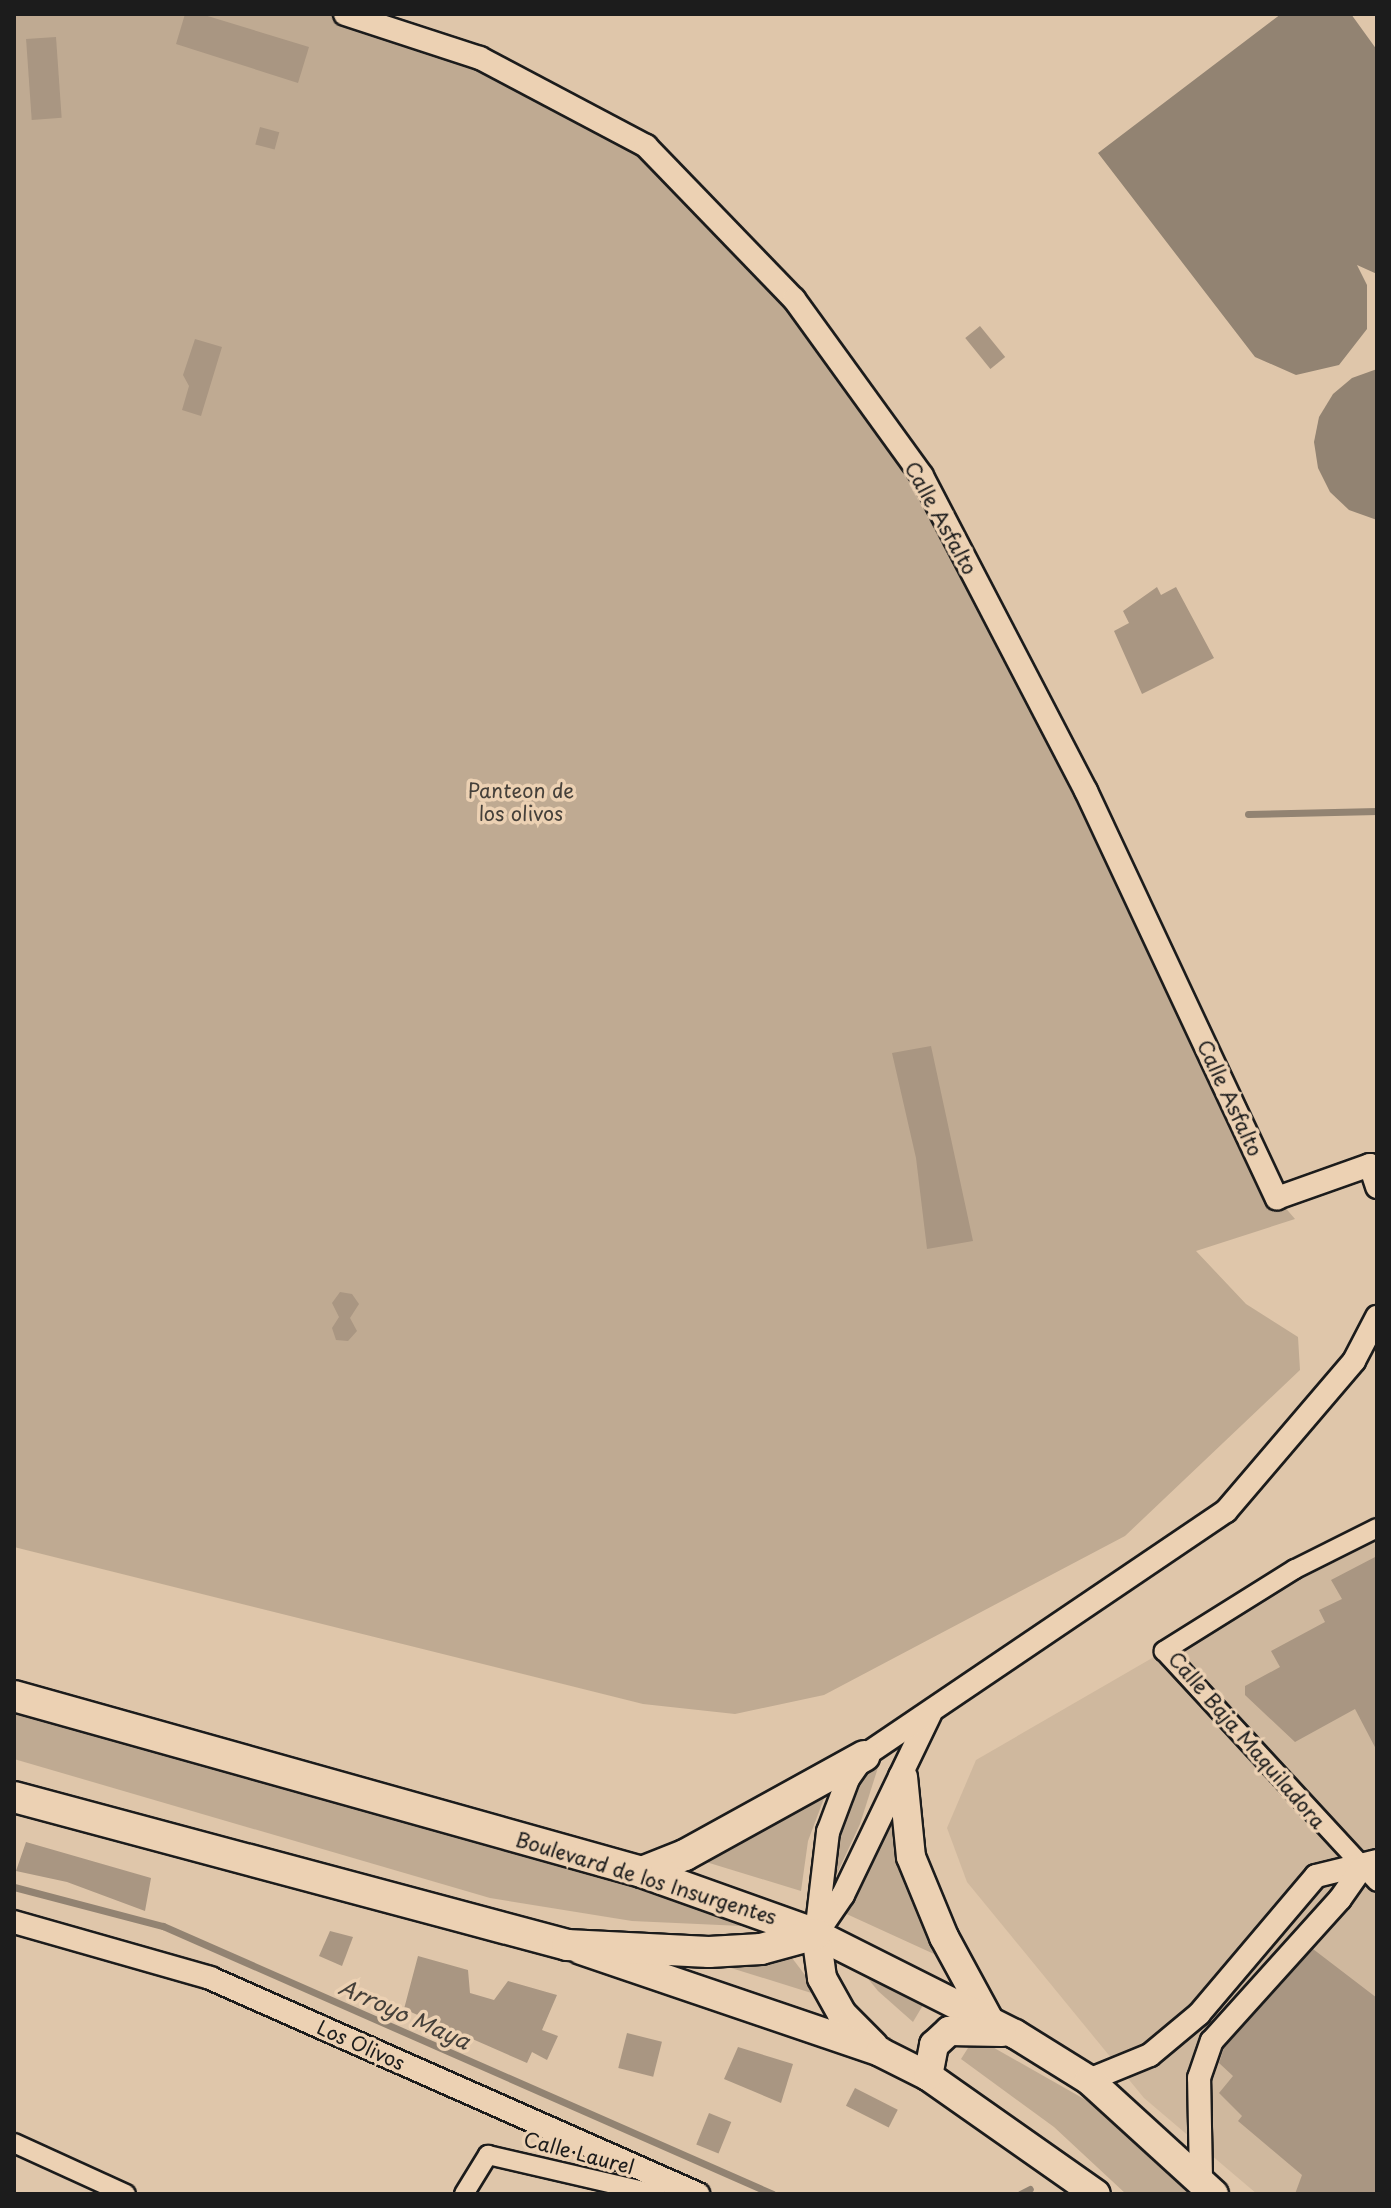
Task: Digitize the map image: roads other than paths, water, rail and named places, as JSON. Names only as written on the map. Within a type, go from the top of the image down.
[{"type":"highway","name":"Boulevard de los Insurgentes","points":[[14,1696],[642,1872],[816,1934]]},
{"type":"highway","points":[[642,1872],[685,1855],[864,1756]]},
{"type":"highway","points":[[14,1797],[567,1945],[709,1952],[761,1949],[816,1934]]},
{"type":"main road","points":[[903,1777],[911,1857],[944,1937],[989,2020]]},
{"type":"main road","points":[[816,1934],[822,1978],[842,2014],[880,2052]]},
{"type":"main road","name":"Boulevard de los Insurgentes","points":[[816,1934],[989,2020],[1089,2080],[1208,2187]]},
{"type":"main road","points":[[567,1945],[880,2052],[928,2076],[1096,2194]]},
{"type":"main road","points":[[928,2076],[934,2045],[949,2031],[1015,2034]]},
{"type":"street","name":"Calle Asfalto","points":[[345,14],[480,58],[646,146],[794,299],[922,476],[1086,791],[1277,1198],[1374,1164]]},
{"type":"street","points":[[1374,1164],[1377,1187]]},
{"type":"street","points":[[816,1934],[828,1832],[848,1779],[864,1756],[1226,1511],[1354,1361],[1377,1317]]},
{"type":"street","name":"Calle Baja Maquiladora","points":[[1372,1871],[1164,1651],[1295,1569],[1377,1528]]},
{"type":"street","points":[[816,1934],[843,1895],[903,1777],[930,1714]]},
{"type":"street","points":[[1089,2080],[1150,2055],[1199,2014],[1316,1876],[1372,1871]]},
{"type":"street","points":[[1208,2187],[1199,2078],[1212,2041],[1340,1899],[1372,1871]]},
{"type":"street","name":"Los Olivos","points":[[18,1925],[210,1978],[698,2194]]},
{"type":"street","points":[[14,2143],[126,2194]]},
{"type":"street","name":"Calle Laurel","points":[[464,2194],[488,2155],[657,2194]]},
{"type":"waterway","points":[[1248,814],[1377,811]]},
{"type":"waterway","name":"Arroyo Maya","points":[[14,1887],[163,1926],[773,2194]]},
{"type":"waterway","name":"Arroyo Maya","points":[[1020,2194],[1030,2189]]},
{"type":"park label","name":"Panteon de los olivos","points":[[521,802]]}]
